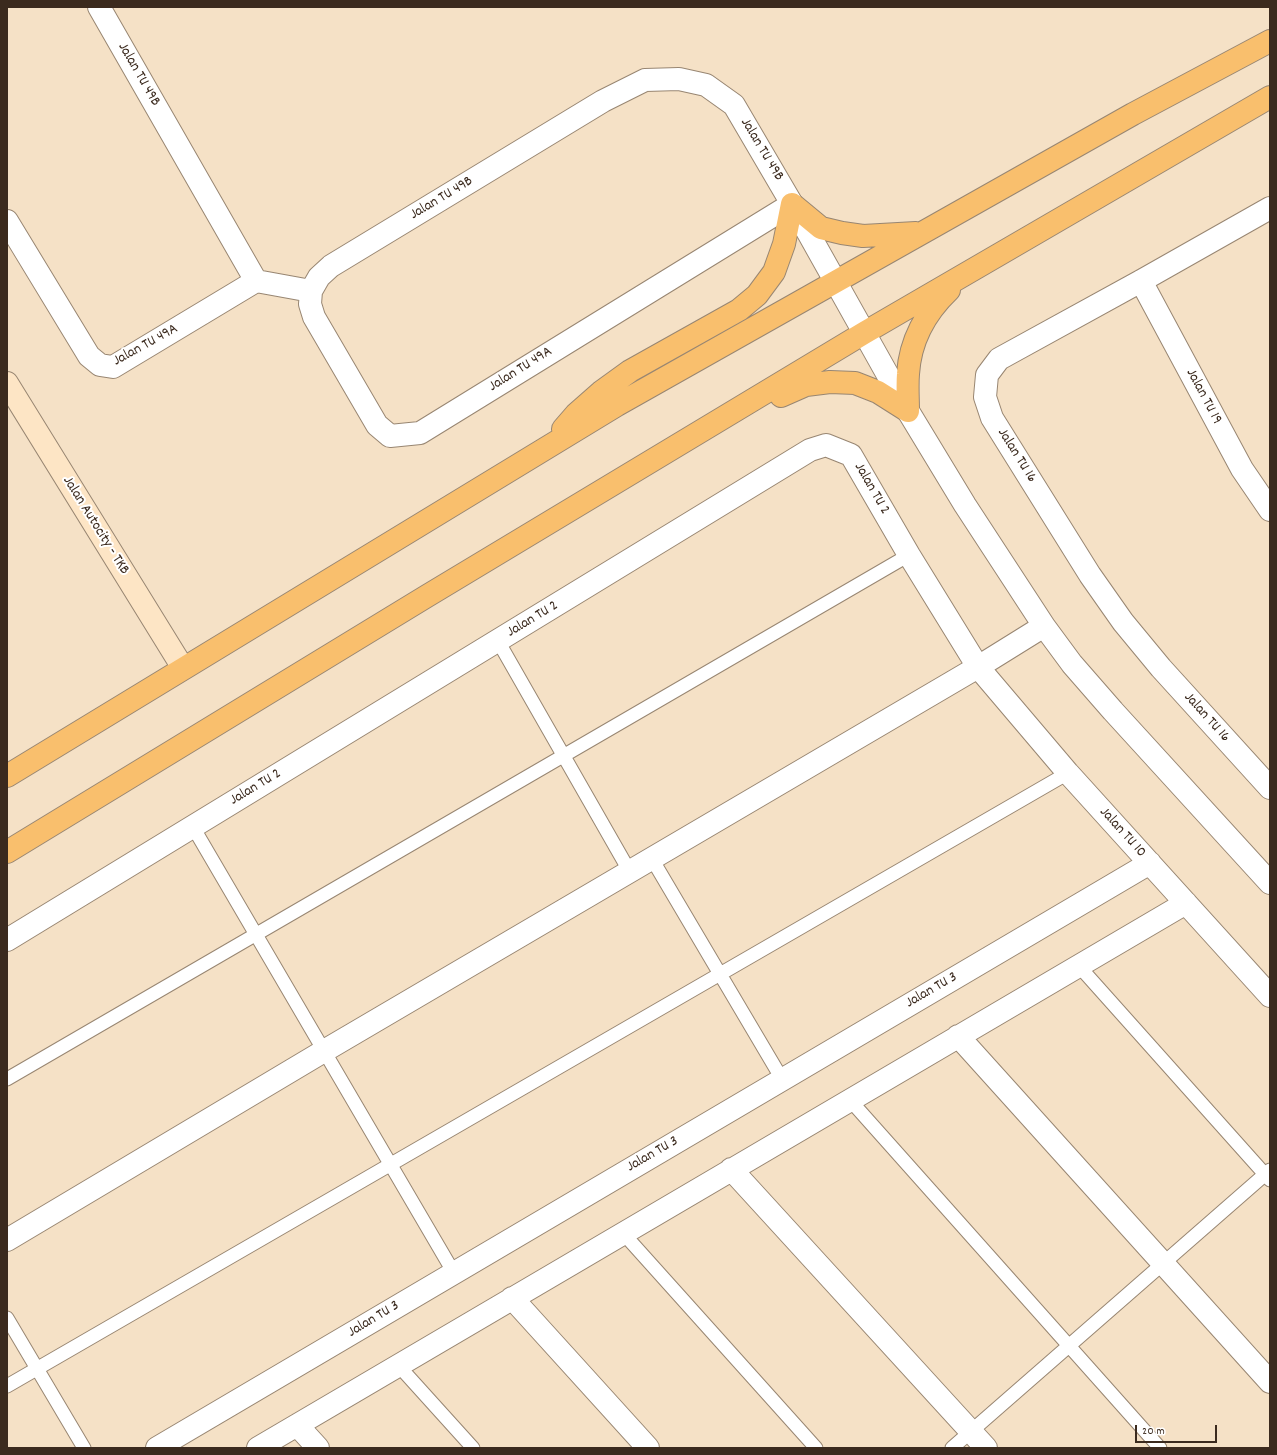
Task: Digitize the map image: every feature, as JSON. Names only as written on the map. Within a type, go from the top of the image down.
[{"type":"main road","points":[[7,776],[618,405],[835,281],[1133,114],[1270,41]]},
{"type":"main road","points":[[7,852],[434,592],[864,333],[1270,97]]},
{"type":"main road","points":[[550,446],[576,414],[600,392],[630,371],[739,310],[757,295],[774,272],[784,244],[792,204],[821,228],[842,233],[863,236],[923,232]]},
{"type":"main road","points":[[908,411],[908,373],[913,344],[924,320],[938,300],[964,275]]},
{"type":"main road","points":[[667,452],[806,385],[830,382],[855,384],[878,392],[908,411]]},
{"type":"street","name":"Jalan TU 49B","points":[[99,7],[256,281]]},
{"type":"street","name":"Jalan TU 49B","points":[[311,291],[319,277],[331,266],[603,101],[645,80],[680,79],[706,85],[734,105],[792,204],[908,411],[965,505],[1044,626],[1072,664],[1113,711],[1270,883]]},
{"type":"street","name":"Jalan TU 49A","points":[[311,291],[310,304],[314,318],[377,425],[390,436],[420,432],[792,204]]},
{"type":"street","name":"Jalan TU 16","points":[[1268,781],[1161,668],[1123,622],[1090,575],[992,418],[985,397],[987,375],[999,359],[1270,208]]},
{"type":"street","name":"Jalan TU 49A","points":[[7,221],[89,356],[100,365],[113,367],[256,281]]},
{"type":"street","points":[[256,281],[311,291]]},
{"type":"street","name":"Jalan TU 19","points":[[1141,281],[1242,469],[1270,510]]},
{"type":"street","name":"Jalan Autocity - TKB","points":[[7,384],[184,668]]},
{"type":"street","name":"Jalan TU 2","points":[[7,940],[810,450],[826,445],[851,455],[978,667]]},
{"type":"street","points":[[7,1240],[324,1051],[978,667],[1044,626]]},
{"type":"street","name":"Jalan TU 10","points":[[978,667],[1068,773],[1270,996]]},
{"type":"street","name":"Jalan TU 3","points":[[157,1448],[1150,864]]},
{"type":"street","points":[[258,1448],[1078,965],[1186,903]]},
{"type":"street","points":[[958,1036],[1270,1382]]},
{"type":"street","points":[[731,1169],[986,1448]]},
{"type":"street","points":[[512,1298],[648,1448]]},
{"type":"street","points":[[297,1425],[318,1448]]},
{"type":"lane","points":[[7,1078],[910,555]]},
{"type":"lane","points":[[498,641],[630,872]]},
{"type":"lane","points":[[7,1386],[1068,773]]},
{"type":"lane","points":[[193,827],[454,1273]]},
{"type":"lane","points":[[652,859],[782,1080]]},
{"type":"lane","points":[[952,1448],[1164,1263],[1268,1175],[1078,965]]},
{"type":"lane","points":[[850,1100],[1160,1448]]},
{"type":"lane","points":[[623,1233],[816,1448]]},
{"type":"lane","points":[[7,1318],[84,1448]]},
{"type":"lane","points":[[398,1365],[473,1448]]}]
